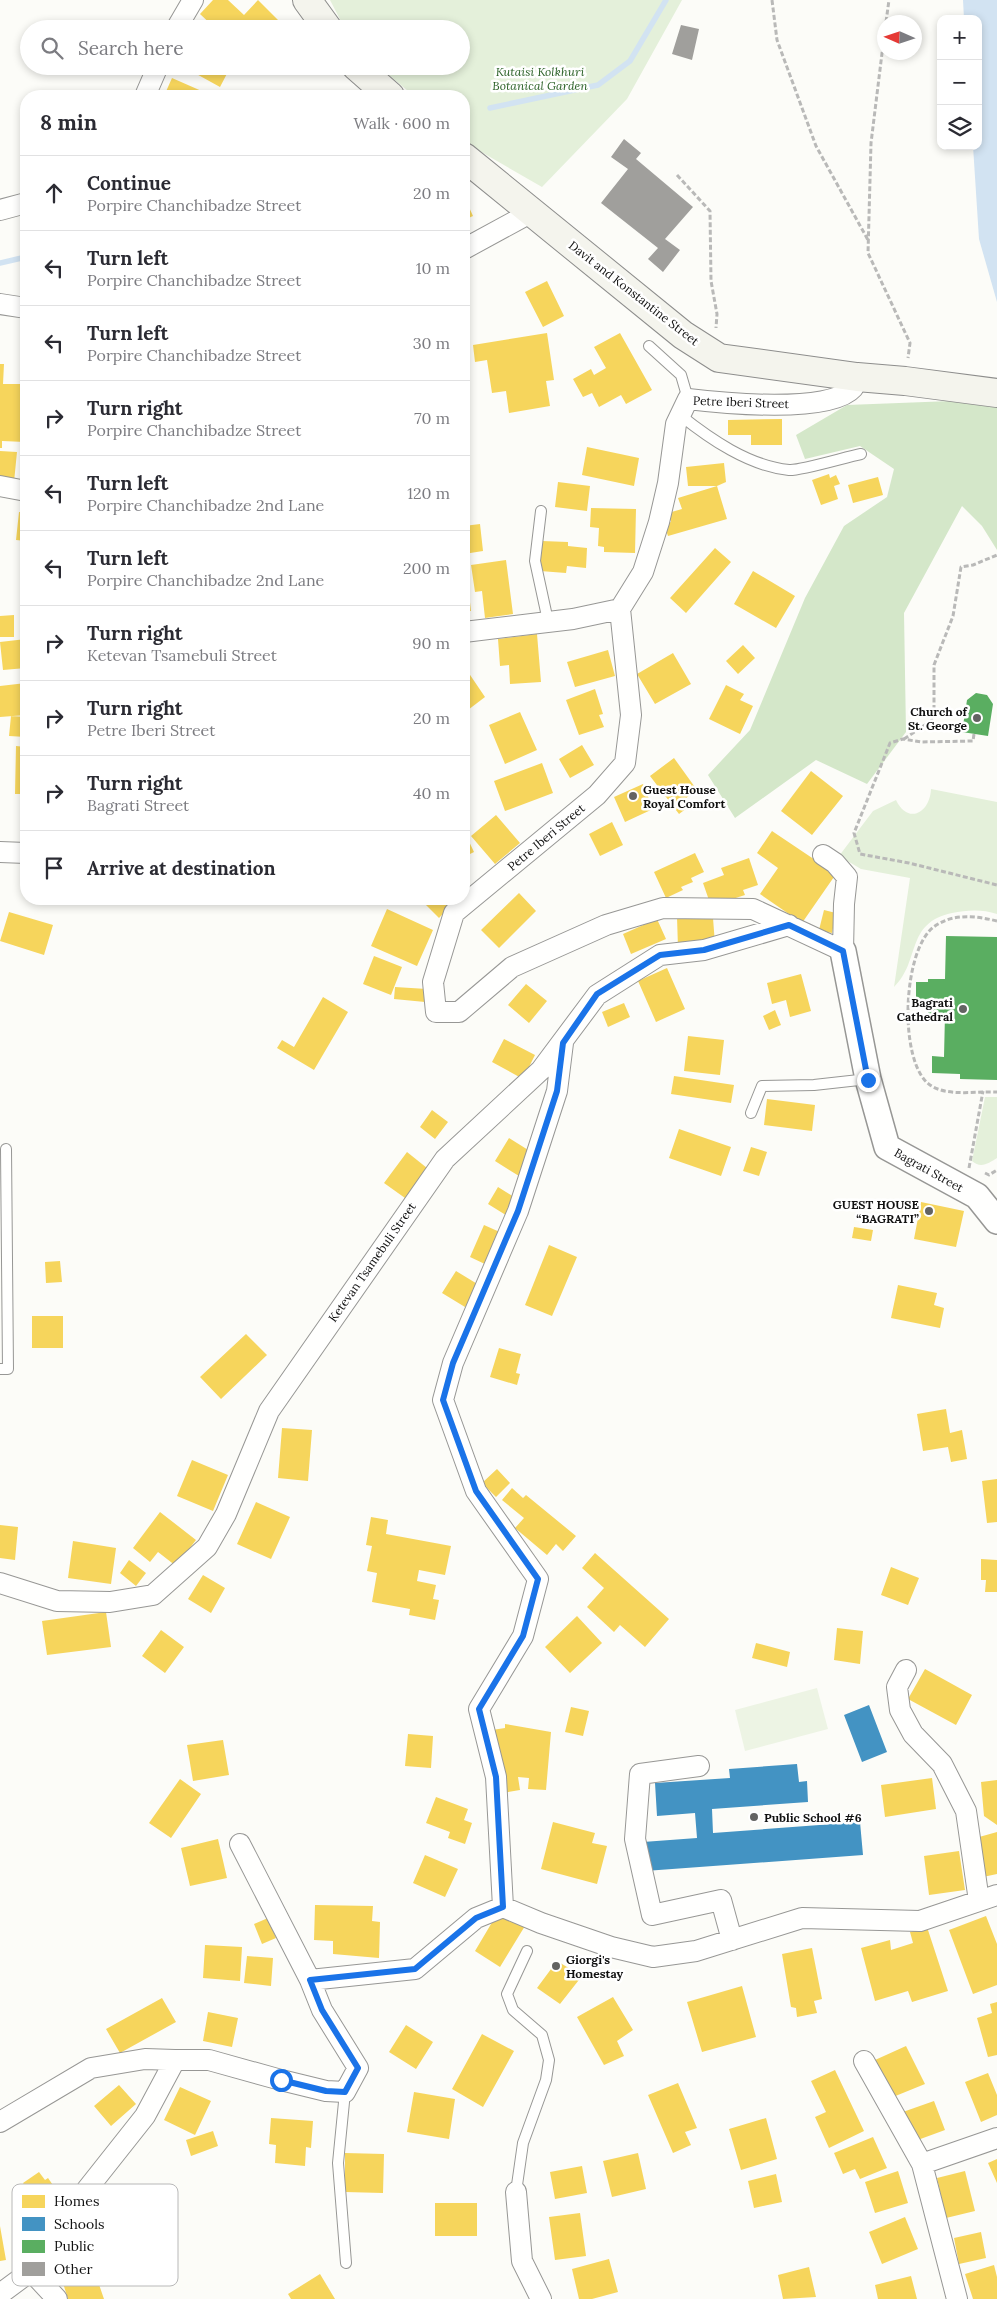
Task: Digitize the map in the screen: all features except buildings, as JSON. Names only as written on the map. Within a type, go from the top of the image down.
[{"type":"main road","points":[[307,0],[321,20]]},
{"type":"main road","points":[[366,75],[383,90]]},
{"type":"main road","name":"Davit and Konstantine Street","points":[[470,161],[683,335],[719,358],[997,393]]},
{"type":"street","points":[[182,20],[194,0]]},
{"type":"street","points":[[148,90],[154,75]]},
{"type":"street","points":[[0,210],[20,204]]},
{"type":"street","points":[[470,247],[532,212]]},
{"type":"street","points":[[0,304],[20,307]]},
{"type":"street","name":"Petre Iberi Street","points":[[470,900],[596,795],[625,763],[631,715],[620,608],[643,572],[659,522],[668,483],[676,424],[684,407],[830,400],[852,388],[858,377]]},
{"type":"street","points":[[0,486],[20,490]]},
{"type":"street","points":[[470,631],[573,619],[620,608]]},
{"type":"street","points":[[0,852],[20,853]]},
{"type":"street","name":"Bagrati Street","points":[[823,855],[835,863],[847,877],[844,904],[843,951],[868,1080],[887,1147],[973,1181],[977,1196],[997,1221]]},
{"type":"street","name":"Petre Iberi Street","points":[[464,905],[454,913],[433,982],[436,1012],[460,1012],[512,967],[606,925],[663,908],[753,909],[843,951]]},
{"type":"street","name":"Ketevan Tsamebuli Street","points":[[0,1583],[57,1600],[110,1602],[153,1594],[207,1547],[226,1514],[269,1411],[445,1158],[541,1070],[563,1043],[597,994],[660,955],[704,950],[789,925]]},
{"type":"street","points":[[503,1907],[496,1777],[479,1709],[523,1636],[538,1579],[476,1491],[443,1400],[453,1363],[518,1211],[557,1091],[563,1043]]},
{"type":"street","points":[[310,1980],[415,1969],[476,1918],[503,1907],[541,1923],[611,1947],[653,1957],[696,1951],[802,1918],[920,1921],[988,1898],[966,1811],[942,1764],[913,1734],[900,1710],[897,1687],[906,1670]]},
{"type":"street","points":[[699,1766],[640,1774],[635,1839],[652,1915],[721,1900],[732,1940]]},
{"type":"street","points":[[0,2122],[91,2068],[145,2059],[209,2060],[326,2091],[345,2092],[358,2068],[322,2010],[310,1980],[240,1844]]},
{"type":"street","points":[[91,2184],[145,2116],[175,2060]]},
{"type":"street","points":[[864,2061],[922,2164],[957,2299]]},
{"type":"street","points":[[922,2164],[997,2138]]},
{"type":"street","points":[[516,2192],[522,2261],[541,2299]]},
{"type":"street","points":[[0,2294],[12,2285]]},
{"type":"street","points":[[45,2286],[57,2299]]},
{"type":"lane","points":[[649,346],[681,375],[684,407],[710,439],[758,462],[790,470],[861,454]]},
{"type":"lane","points":[[541,511],[535,561],[548,621]]},
{"type":"lane","points":[[751,1113],[762,1086],[814,1085],[868,1080]]},
{"type":"lane","points":[[0,1369],[8,1369],[6,1149]]},
{"type":"lane","points":[[516,2192],[523,2143],[546,2080],[549,2060],[542,2035],[514,2010],[506,1994],[527,1951]]},
{"type":"lane","points":[[345,2092],[338,2163],[346,2263]]},
{"type":"path","points":[[772,0],[777,40],[816,146],[868,240]]},
{"type":"path","points":[[887,15],[889,0]]},
{"type":"path","points":[[881,60],[871,143],[868,253],[910,343],[905,381]]},
{"type":"path","points":[[678,175],[710,211],[711,281],[717,314],[715,333]]},
{"type":"path","points":[[997,555],[973,565],[961,567],[953,616],[934,665],[934,720],[903,739],[890,743],[854,833],[860,854],[909,863],[997,885]]},
{"type":"path","points":[[903,739],[921,742],[973,742],[974,734]]},
{"type":"path","points":[[997,921],[981,917],[954,917],[933,927],[917,953],[908,987],[907,1005],[911,1042],[918,1070],[929,1085],[942,1090],[997,1092]]},
{"type":"path","points":[[983,1091],[969,1164],[973,1181],[997,1170]]},
{"type":"path","points":[[969,1164],[974,1168]]},
{"type":"green space","name":"Kutaisi Kolkhuri Botanical Garden","points":[[330,0],[682,0],[627,99],[542,187],[470,145],[470,90],[407,90],[389,75],[470,75],[470,20],[340,20]]},
{"type":"green space","points":[[951,401],[997,405],[997,550],[982,526],[962,506],[904,613],[906,732],[867,784],[816,760],[735,818],[708,775],[750,730],[805,598],[844,526],[887,497],[894,469],[860,446],[805,459],[796,435],[847,405]]},
{"type":"green space","points":[[931,789],[997,802],[997,914],[980,911],[958,912],[937,918],[927,925],[920,934],[908,966],[894,987],[910,878],[861,869],[839,856],[873,811],[896,800],[906,812],[918,813],[927,804]]},
{"type":"green space","points":[[985,1097],[997,1097],[997,1158],[979,1165],[972,1161]]},
{"type":"green space","points":[[817,1688],[828,1729],[745,1751],[735,1710]]},
{"type":"water","points":[[963,0],[997,0],[997,302],[979,239],[973,150],[982,150],[982,15],[964,15]]},
{"type":"waterway","points":[[490,108],[598,85],[630,61],[666,0]]},
{"type":"waterway","points":[[0,263],[20,258]]},
{"type":"place","name":"Church of St. George","points":[[977,718]]},
{"type":"place","name":"Guest House Royal Comfort","points":[[633,796]]},
{"type":"place","name":"Bagrati Cathedral","points":[[963,1009]]},
{"type":"place","name":"GUEST HOUSE “BAGRATI”","points":[[929,1211]]},
{"type":"place","name":"Public School #6","points":[[754,1817]]},
{"type":"place","name":"Giorgi's Homestay","points":[[556,1966]]},
{"type":"route","points":[[281,2080],[326,2091],[345,2092],[358,2068],[322,2010],[310,1980],[415,1969],[476,1918],[503,1907],[496,1777],[479,1709],[523,1636],[538,1579],[476,1491],[443,1400],[453,1363],[518,1211],[557,1091],[563,1043],[597,994],[660,955],[704,950],[789,925],[843,951],[868,1080]]}]
